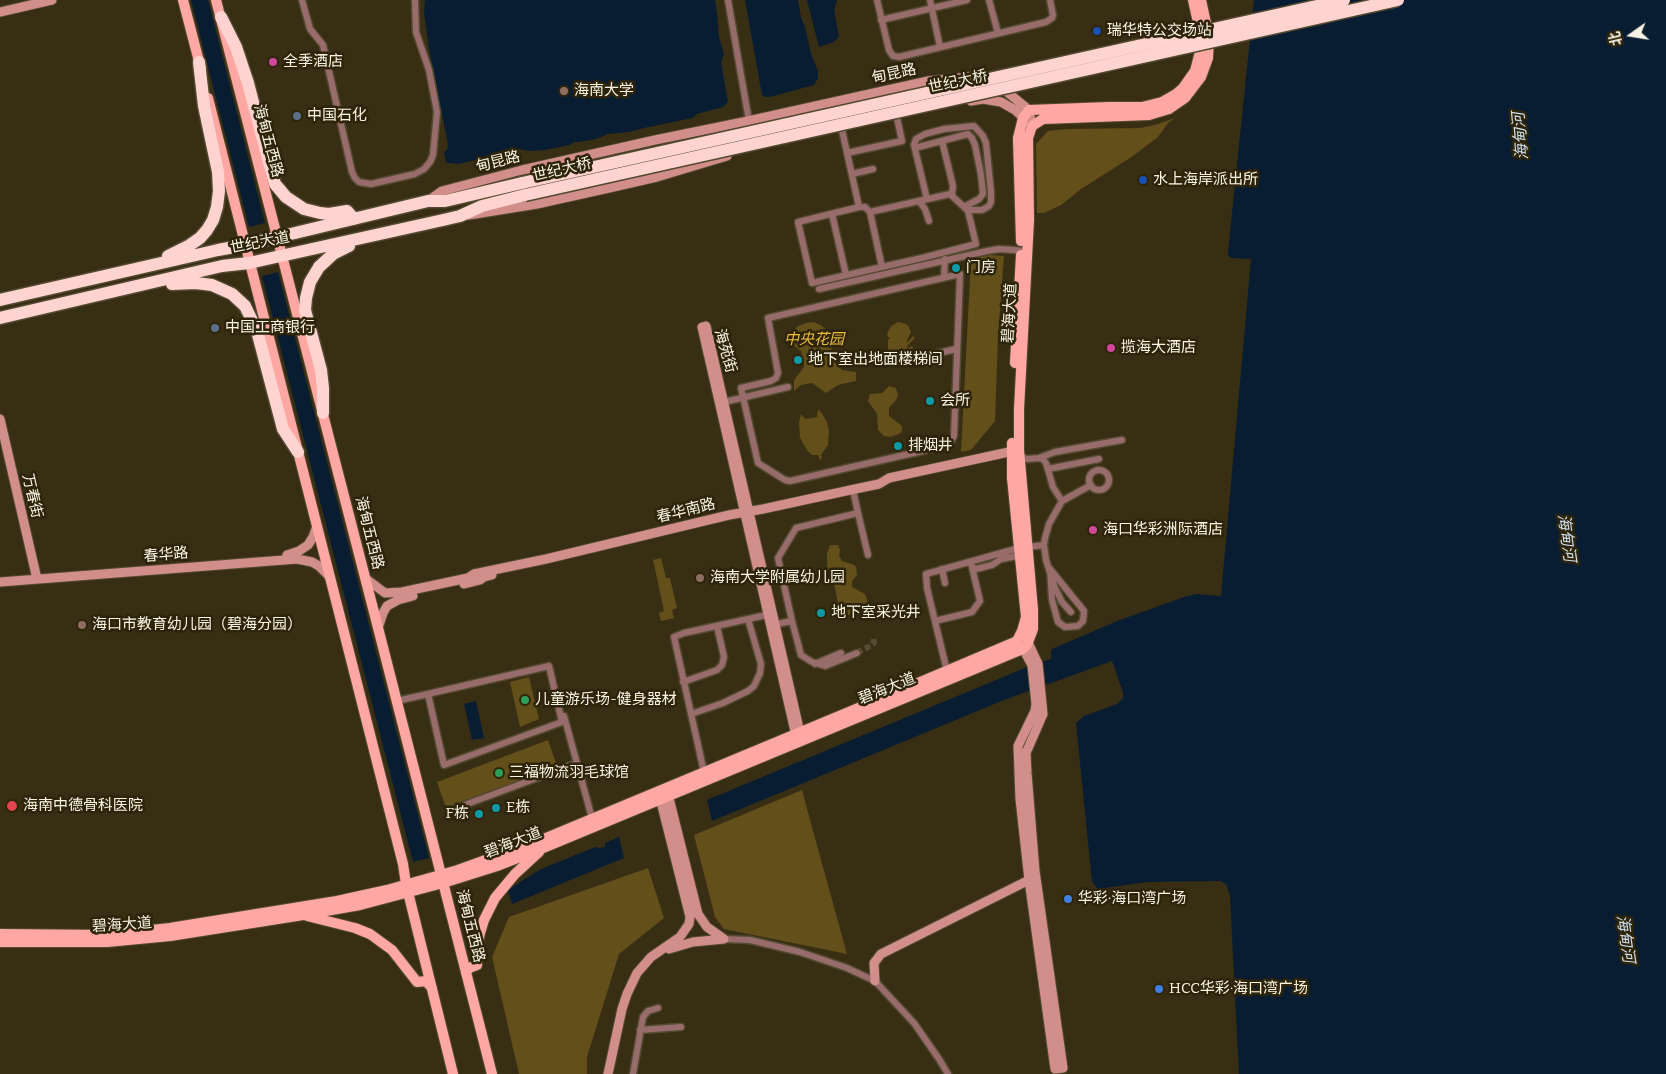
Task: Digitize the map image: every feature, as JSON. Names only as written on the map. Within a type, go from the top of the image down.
[{"type":"highway","name":"世纪大桥","points":[[523,189],[1344,0]]},
{"type":"highway","name":"世纪大桥","points":[[523,189],[1398,0]]},
{"type":"highway","points":[[221,17],[236,47],[248,83],[276,184],[286,197],[304,209],[329,214],[347,211],[354,219]]},
{"type":"highway","points":[[142,268],[149,262],[164,259],[200,238],[213,220],[217,207],[220,191],[218,172],[204,106],[199,62]]},
{"type":"highway","name":"世纪大道","points":[[0,300],[245,245],[428,201],[445,201],[523,189]]},
{"type":"highway","name":"世纪大道","points":[[0,318],[222,266],[249,263],[460,216],[523,189]]},
{"type":"highway","points":[[323,413],[321,370],[306,310],[307,293],[312,278],[319,267],[333,254],[349,246],[354,240]]},
{"type":"highway","points":[[142,285],[209,284],[230,292],[241,302],[251,316],[257,331],[283,429],[298,452]]},
{"type":"main road","points":[[183,0],[401,856],[407,889],[453,1074]]},
{"type":"main road","name":"海甸五西路","points":[[216,0],[492,1074]]},
{"type":"main road","points":[[1026,114],[1109,107],[1142,107],[1162,102],[1176,94],[1183,88],[1194,71],[1201,48],[1201,36],[1193,0]]},
{"type":"main road","points":[[1032,126],[1043,119],[1149,115],[1180,102],[1198,83],[1208,58],[1209,37],[1201,0]]},
{"type":"main road","name":"碧海大道","points":[[0,942],[73,943],[123,941],[170,936],[360,905],[442,879],[497,866],[542,848],[664,793],[1026,646],[1033,629],[1033,610],[1024,551],[1015,454],[1024,250],[1018,138],[1026,114]]},
{"type":"main road","name":"碧海大道","points":[[1024,250],[1030,220],[1028,138],[1032,126]]},
{"type":"main road","name":"碧海大道","points":[[442,879],[592,818],[664,793],[704,772],[799,737],[1017,641],[1026,617],[1024,551]]},
{"type":"main road","points":[[466,973],[469,968],[477,965],[480,933],[495,898],[515,874],[542,848]]},
{"type":"main road","name":"碧海大道","points":[[0,934],[93,935],[150,931],[321,905],[407,889]]},
{"type":"main road","points":[[303,915],[370,934],[392,950],[417,982],[426,981],[432,988]]},
{"type":"street","points":[[0,8],[34,0]]},
{"type":"street","points":[[0,12],[52,0]]},
{"type":"street","points":[[302,0],[310,29],[323,46],[352,172],[360,182],[370,184],[415,174],[424,169],[433,155],[437,112],[429,70],[416,32],[414,0]]},
{"type":"street","points":[[306,0],[313,28],[326,45],[356,172],[362,178],[370,180],[414,170],[422,166],[429,154],[434,113],[426,71],[413,35],[414,0]]},
{"type":"street","points":[[728,0],[756,134],[764,148]]},
{"type":"street","points":[[877,0],[888,50],[896,57],[1050,20],[1053,15],[1050,0]]},
{"type":"street","points":[[930,0],[940,47]]},
{"type":"street","points":[[881,20],[967,0]]},
{"type":"street","points":[[989,0],[998,33]]},
{"type":"street","name":"甸昆路","points":[[428,201],[442,191],[522,170],[928,81],[977,78],[1000,86],[1026,114]]},
{"type":"street","points":[[928,81],[933,85],[937,94],[935,110]]},
{"type":"street","points":[[460,216],[514,208],[601,190],[656,177],[719,158],[979,100],[1001,102],[1026,114],[1032,126]]},
{"type":"street","points":[[847,154],[902,141],[897,118]]},
{"type":"street","points":[[927,199],[914,141],[921,135],[959,126],[972,126],[976,127],[986,142],[991,202],[989,206],[982,210],[972,210],[964,207]]},
{"type":"street","points":[[842,130],[859,207]]},
{"type":"street","points":[[915,148],[968,134],[973,140],[983,194],[979,199],[964,207]]},
{"type":"street","points":[[882,267],[870,212],[865,207],[798,222],[812,283],[882,267],[976,244],[968,211],[952,194],[953,186],[942,141]]},
{"type":"street","points":[[852,174],[873,169]]},
{"type":"street","points":[[870,212],[952,194]]},
{"type":"street","points":[[919,201],[925,209],[929,221]]},
{"type":"street","points":[[832,214],[846,275]]},
{"type":"street","points":[[819,288],[945,259],[999,249],[1024,250]]},
{"type":"street","points":[[944,278],[945,259]]},
{"type":"street","points":[[960,274],[956,349],[954,436],[950,443],[940,447],[790,481],[785,480],[758,463],[741,388],[771,381],[776,378],[778,373],[768,318],[960,274]]},
{"type":"street","name":"海苑街","points":[[722,402],[702,327],[706,326],[747,515],[799,737]]},
{"type":"street","points":[[909,360],[956,349]]},
{"type":"street","points":[[722,402],[788,387]]},
{"type":"street","name":"万春街","points":[[0,419],[35,577]]},
{"type":"street","name":"万春街","points":[[0,434],[35,577]]},
{"type":"street","points":[[1015,454],[1027,459],[1039,458],[1055,452],[1122,440]]},
{"type":"street","name":"春华南路","points":[[365,578],[386,592],[402,592],[468,578],[474,574],[546,560],[853,492],[879,484],[889,478],[1015,454]]},
{"type":"street","points":[[1039,458],[1043,459],[1053,487],[1062,501]]},
{"type":"street","points":[[1048,470],[1099,459]]},
{"type":"street","points":[[1072,612],[1066,608],[1058,594],[1046,560],[1044,545],[1049,524],[1062,501],[1091,485]]},
{"type":"street","points":[[853,492],[868,555]]},
{"type":"street","points":[[857,653],[825,666],[815,664],[801,655],[778,558],[796,528],[858,513]]},
{"type":"street","name":"春华南路","points":[[378,628],[382,613],[387,606],[403,598],[480,580],[484,577],[625,547],[655,537],[747,515]]},
{"type":"street","name":"春华路","points":[[0,582],[35,577],[292,555],[299,552],[311,541],[317,526]]},
{"type":"street","points":[[971,563],[972,567],[976,569],[1044,545]]},
{"type":"street","points":[[947,671],[925,576],[928,573],[971,563],[994,555],[1024,551]]},
{"type":"street","points":[[994,555],[996,563]]},
{"type":"street","name":"春华路","points":[[0,577],[35,577],[297,559],[307,560],[319,566],[329,576]]},
{"type":"street","points":[[935,621],[972,612],[980,601],[971,563]]},
{"type":"street","points":[[942,569],[944,583]]},
{"type":"street","points":[[1050,569],[1084,611],[1084,620],[1078,626],[1065,627],[1058,622],[1052,600],[1050,569]]},
{"type":"street","points":[[704,772],[674,636],[770,614]]},
{"type":"street","points":[[691,714],[723,703],[754,686],[760,673],[761,664],[748,619]]},
{"type":"street","points":[[773,625],[792,621]]},
{"type":"street","points":[[683,682],[717,670],[722,665],[724,658],[717,626]]},
{"type":"street","points":[[1020,635],[1033,659],[1038,664],[1038,693],[1043,714],[1026,752],[1033,881],[1056,1069],[1063,1068],[1033,881]]},
{"type":"street","points":[[815,664],[841,653]]},
{"type":"street","points":[[397,702],[549,666],[550,668]]},
{"type":"street","points":[[428,694],[444,765],[562,722],[550,668]]},
{"type":"street","points":[[512,678],[550,668]]},
{"type":"street","points":[[550,668],[592,818]]},
{"type":"street","points":[[451,810],[577,763]]},
{"type":"street","points":[[664,793],[698,914],[713,932],[724,939]]},
{"type":"street","points":[[608,1074],[622,1009],[637,973],[651,957],[680,937],[689,924],[690,917],[664,793]]},
{"type":"street","points":[[875,981],[874,963],[881,954],[1033,881]]},
{"type":"street","points":[[612,1074],[620,1032],[630,995],[635,984],[650,963],[675,946],[724,939],[750,940],[800,952],[847,968],[875,981],[914,1023],[948,1074]]},
{"type":"street","points":[[633,1074],[640,1030],[645,1013],[658,1008]]},
{"type":"street","points":[[640,1030],[681,1027]]},
{"type":"green space","points":[[1175,118],[1168,123],[1158,137],[1133,156],[1081,189],[1061,205],[1044,213],[1037,213],[1036,144],[1048,131],[1140,128]]},
{"type":"green space","points":[[989,255],[1004,256],[998,336],[995,421],[971,450],[961,452],[971,259]]},
{"type":"green space","name":"中央花园","points":[[814,322],[822,326],[830,334],[832,343],[831,355],[835,363],[842,370],[856,372],[856,381],[838,385],[826,393],[812,383],[801,385],[794,391],[794,380],[804,367],[804,363],[801,351],[792,344],[790,336],[798,326]]},
{"type":"green space","name":"中央花园","points":[[898,322],[909,327],[911,332],[907,340],[908,342],[913,336],[915,338],[907,346],[908,348],[912,346],[913,348],[898,355],[888,350],[890,337],[887,334],[891,326]]},
{"type":"green space","points":[[889,386],[896,388],[898,395],[889,408],[889,416],[902,426],[902,431],[899,434],[890,437],[884,436],[878,430],[877,414],[868,401],[870,394],[882,393]]},
{"type":"green space","points":[[818,409],[827,422],[829,431],[828,445],[820,460],[818,455],[812,455],[803,444],[800,437],[799,423],[801,414],[805,419],[817,417]]},
{"type":"green space","points":[[830,545],[838,545],[840,550],[839,556],[842,561],[856,567],[857,575],[852,581],[852,587],[865,594],[868,603],[867,607],[858,610],[855,615],[851,614],[843,617],[839,610],[835,587],[827,566],[827,554]]},
{"type":"green space","points":[[661,558],[666,578],[670,578],[677,608],[672,610],[674,618],[661,621],[659,613],[664,611],[653,560]]},
{"type":"green space","name":"儿童游乐场-健身器材","points":[[529,677],[539,719],[520,727],[510,682]]},
{"type":"green space","name":"三福物流羽毛球馆","points":[[548,740],[557,766],[446,808],[437,782]]},
{"type":"green space","points":[[802,790],[847,954],[724,929],[715,917],[694,835]]},
{"type":"green space","points":[[648,868],[664,918],[619,954],[587,1057],[587,1074],[519,1074],[492,957],[509,917]]},
{"type":"water","points":[[191,0],[208,0],[265,223],[249,227]]},
{"type":"water","points":[[425,0],[715,0],[719,37],[724,54],[721,62],[728,102],[723,107],[697,114],[693,118],[629,132],[608,134],[596,139],[574,142],[570,145],[545,150],[529,151],[518,149],[459,164],[448,163],[446,162],[444,152],[447,150],[448,144],[429,49],[424,12]]},
{"type":"water","points":[[745,0],[798,0],[811,54],[818,71],[818,78],[814,85],[770,97],[762,95]]},
{"type":"water","points":[[807,0],[837,0],[834,10],[839,37],[834,42],[819,47]]},
{"type":"water","name":"海甸河","points":[[1254,0],[1666,0],[1666,1074],[1239,1074],[1230,896],[1226,884],[1220,881],[1148,882],[1098,889],[1092,882],[1076,723],[1084,716],[1117,704],[1123,698],[1123,692],[1112,661],[1004,700],[712,821],[707,800],[1032,665],[1051,659],[1052,649],[1117,621],[1187,596],[1197,594],[1221,596],[1251,259],[1231,258],[1228,252]]},
{"type":"water","points":[[278,272],[429,858],[413,862],[262,276]]},
{"type":"water","points":[[476,701],[484,738],[472,740],[464,704]]},
{"type":"water","points":[[619,837],[624,858],[512,904],[508,890],[539,870],[595,847],[605,847],[605,843]]},
{"type":"tunnel","points":[[857,653],[872,645],[874,643],[873,637]]},
{"type":"place","name":"瑞华特公交场站","points":[[1097,31]]},
{"type":"place","name":"全季酒店","points":[[273,62]]},
{"type":"place","name":"海南大学","points":[[564,91]]},
{"type":"place","name":"中国石化","points":[[297,116]]},
{"type":"place","name":"水上海岸派出所","points":[[1143,180]]},
{"type":"place","name":"门房","points":[[956,268]]},
{"type":"place","name":"中国工商银行","points":[[215,328]]},
{"type":"place","name":"揽海大酒店","points":[[1111,348]]},
{"type":"place","name":"地下室出地面楼梯间","points":[[798,360]]},
{"type":"place","name":"会所","points":[[930,401]]},
{"type":"place","name":"排烟井","points":[[898,446]]},
{"type":"place","name":"海口华彩洲际酒店","points":[[1093,530]]},
{"type":"place","name":"海南大学附属幼儿园","points":[[700,578]]},
{"type":"place","name":"地下室采光井","points":[[821,613]]},
{"type":"place","name":"海口市教育幼儿园（碧海分园）","points":[[82,625]]},
{"type":"place","name":"儿童游乐场-健身器材","points":[[525,700]]},
{"type":"place","name":"三福物流羽毛球馆","points":[[499,773]]},
{"type":"place","name":"海南中德骨科医院","points":[[12,806]]},
{"type":"place","name":"E栋","points":[[496,808]]},
{"type":"place","name":"F栋","points":[[479,814]]},
{"type":"place","name":"华彩·海口湾广场","points":[[1068,899]]},
{"type":"place","name":"HCC华彩·海口湾广场","points":[[1159,989]]}]
